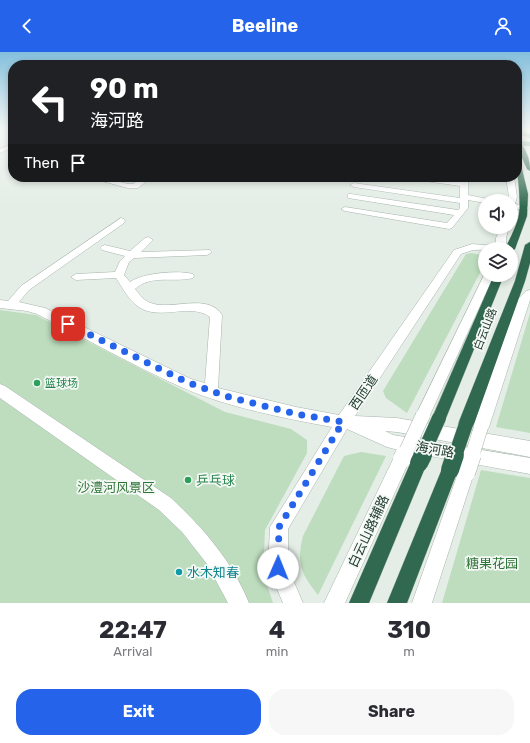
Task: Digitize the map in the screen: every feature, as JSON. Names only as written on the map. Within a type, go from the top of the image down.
[{"type":"highway","points":[[527,157],[530,168]]},
{"type":"highway","points":[[513,242],[523,216],[524,194],[521,182]]},
{"type":"highway","name":"白云山路","points":[[474,425],[525,284],[530,245]]},
{"type":"highway","name":"白云山路","points":[[411,461],[439,418],[496,282]]},
{"type":"highway","points":[[359,603],[411,461]]},
{"type":"highway","points":[[397,603],[458,472]]},
{"type":"street","points":[[112,182],[128,186],[135,186],[141,182]]},
{"type":"street","points":[[431,182],[464,190],[478,196]]},
{"type":"street","points":[[511,182],[513,194]]},
{"type":"street","points":[[404,184],[464,190]]},
{"type":"street","points":[[354,185],[464,190]]},
{"type":"street","points":[[345,209],[449,226],[464,208],[464,190]]},
{"type":"street","points":[[351,196],[460,213]]},
{"type":"street","points":[[518,207],[524,208]]},
{"type":"street","points":[[5,305],[25,288],[121,221]]},
{"type":"street","points":[[119,275],[125,261],[148,240]]},
{"type":"street","name":"西匝道","points":[[293,603],[278,568],[279,527],[343,422],[457,252],[472,247],[478,247]]},
{"type":"street","points":[[104,248],[132,255],[207,252]]},
{"type":"street","points":[[76,276],[119,275]]},
{"type":"street","points":[[119,275],[140,302],[151,308],[174,309],[201,306],[211,310],[216,315],[211,391]]},
{"type":"street","points":[[130,288],[138,280],[189,276]]},
{"type":"street","name":"白云山路辅路","points":[[334,603],[411,461],[423,415],[486,282]]},
{"type":"street","points":[[422,603],[458,472],[474,425],[524,299],[530,294]]},
{"type":"street","name":"海河路","points":[[5,305],[41,311],[187,382],[211,391],[296,414],[343,422],[397,425],[530,449]]},
{"type":"street","points":[[0,390],[165,504],[188,526],[214,557],[240,603]]},
{"type":"street","name":"海河路","points":[[343,422],[393,442],[530,466]]},
{"type":"green space","points":[[466,254],[478,254],[478,276],[407,413],[386,398],[383,391]]},
{"type":"green space","name":"沙澧河风景区","points":[[0,310],[36,315],[225,412],[291,429],[307,440],[307,453],[265,530],[263,573],[273,603],[0,603]]},
{"type":"green space","points":[[530,313],[530,433],[496,427]]},
{"type":"green space","points":[[361,452],[386,456],[318,595],[304,574],[300,561],[303,536],[344,456]]},
{"type":"green space","name":"糖果花园","points":[[481,470],[530,478],[530,603],[442,603]]},
{"type":"place","name":"篮球场","points":[[37,383]]},
{"type":"place","name":"乒乓球","points":[[188,480]]},
{"type":"place","name":"水木知春","points":[[179,572]]},
{"type":"route","points":[[68,324],[187,382],[225,396],[296,414],[343,422],[279,527],[278,568]]}]
